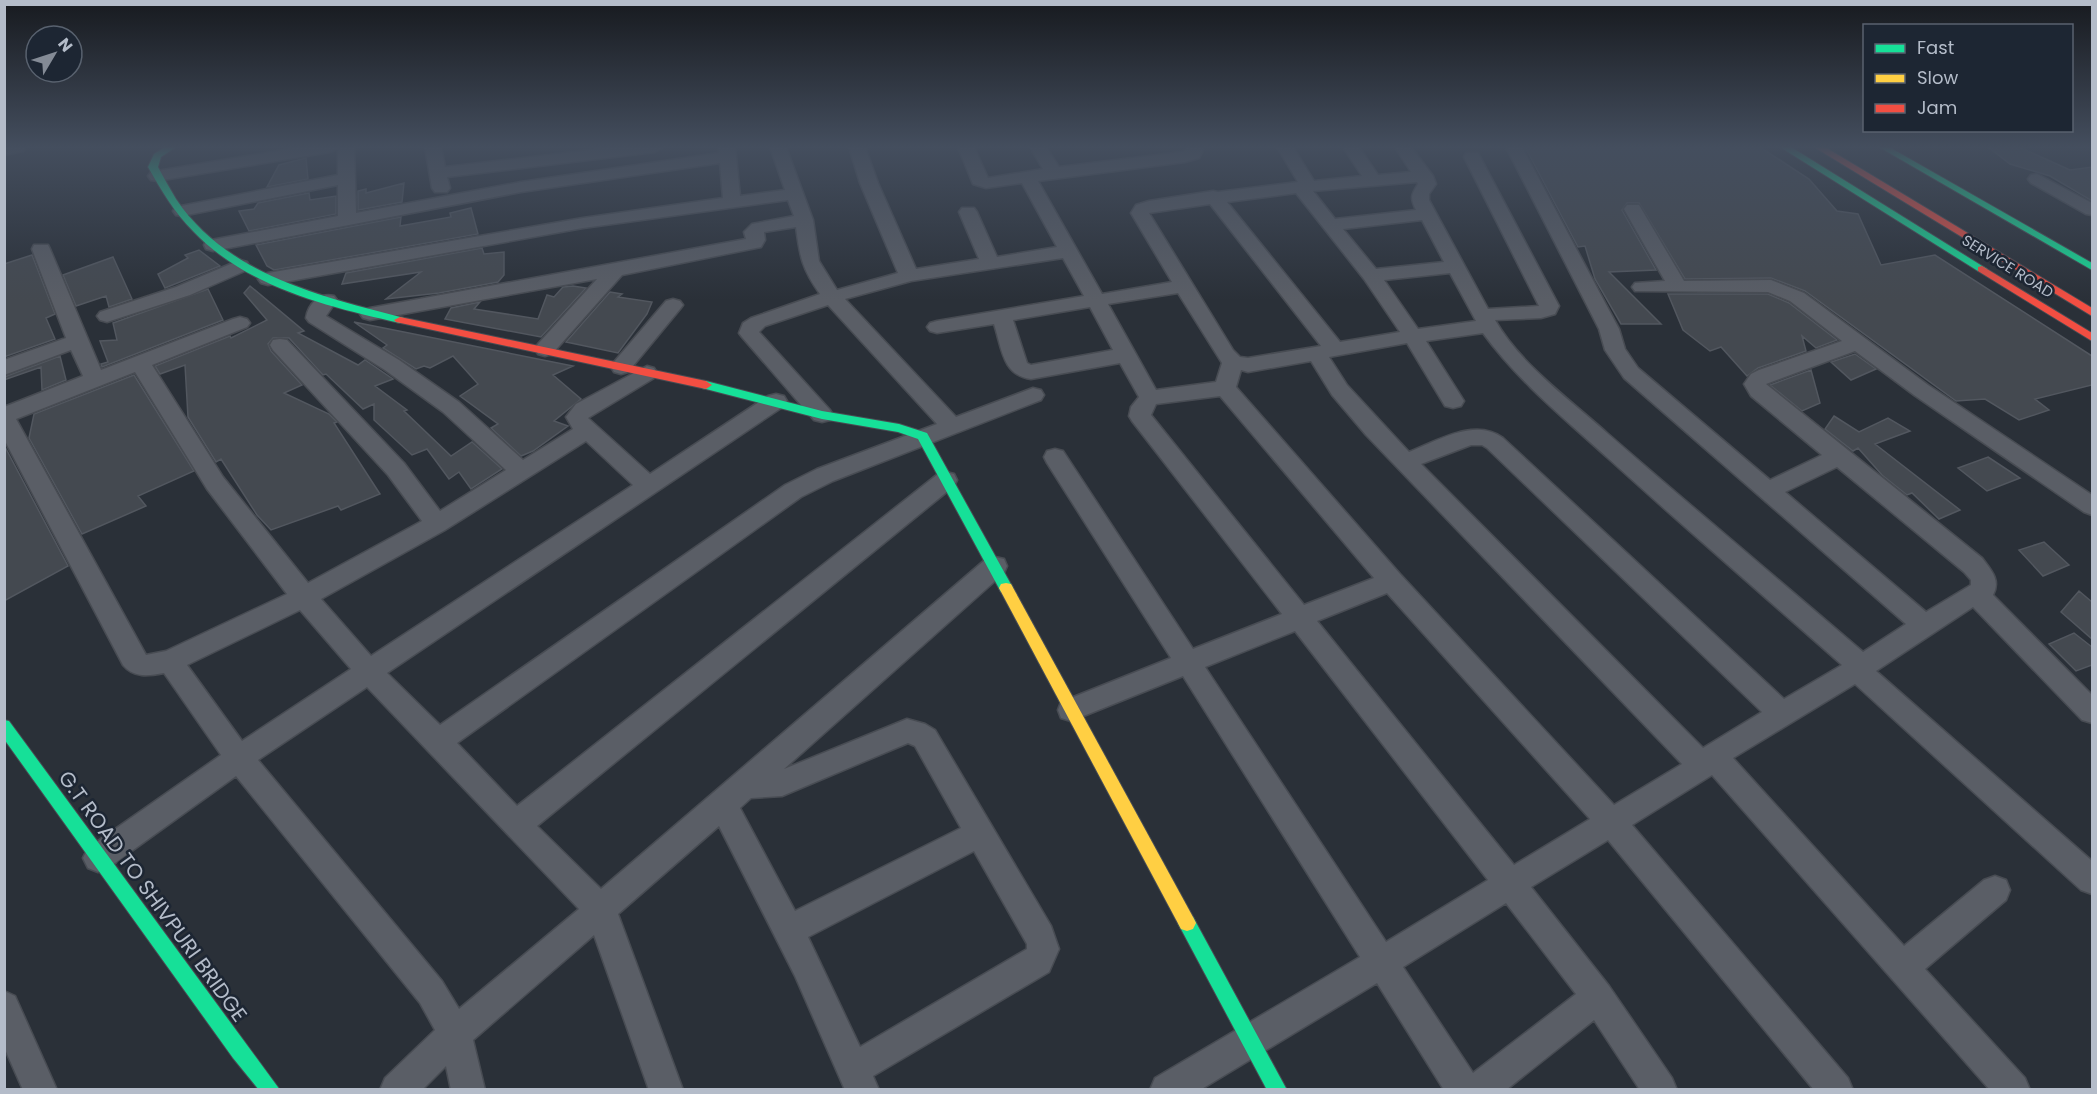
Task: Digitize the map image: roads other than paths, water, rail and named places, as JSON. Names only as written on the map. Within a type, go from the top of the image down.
[{"type":"main road","points":[[172,198],[182,212],[213,245],[240,266],[268,279],[370,314],[776,401],[822,415],[903,428],[923,436],[1278,1089]]},
{"type":"main road","name":"SERVICE ROAD","points":[[1867,198],[2092,338]]},
{"type":"main road","points":[[1903,198],[2092,313]]},
{"type":"main road","points":[[1972,198],[2092,267]]},
{"type":"main road","name":"G.T ROAD TO SHIVPURI BRIDGE","points":[[4,726],[98,858],[240,1051],[271,1089]]},
{"type":"street","points":[[182,212],[250,198]]},
{"type":"street","points":[[347,198],[347,218]]},
{"type":"street","points":[[213,245],[457,198]]},
{"type":"street","points":[[268,279],[583,223],[763,198]]},
{"type":"street","points":[[796,198],[804,220],[810,261],[818,278],[832,297],[952,426]]},
{"type":"street","points":[[875,198],[909,276]]},
{"type":"street","points":[[1039,198],[1150,398]]},
{"type":"street","points":[[1200,198],[1149,206],[1142,209],[1140,213],[1225,354],[1233,362],[1248,365],[1548,310],[1549,306],[1494,198]]},
{"type":"street","points":[[1214,198],[1325,350],[1339,390],[1405,462],[1708,761],[1903,967],[2013,1089]]},
{"type":"street","points":[[1313,198],[1331,225],[1371,275],[1413,336],[1453,401]]},
{"type":"street","points":[[1420,198],[1485,320],[1508,353],[1539,384],[1859,667],[2092,880]]},
{"type":"street","points":[[1541,198],[1609,329],[1615,350],[1631,373],[1924,625]]},
{"type":"street","points":[[2071,198],[2092,210]]},
{"type":"street","points":[[1634,209],[1678,286]]},
{"type":"street","points":[[968,212],[990,263]]},
{"type":"street","points":[[1331,225],[1427,213]]},
{"type":"street","points":[[370,314],[748,245],[756,240],[754,229],[804,220]]},
{"type":"street","points":[[41,249],[77,341],[96,381]]},
{"type":"street","points":[[822,415],[749,333],[750,327],[758,322],[832,297],[909,276],[1069,251]]},
{"type":"street","points":[[107,316],[191,288],[240,266]]},
{"type":"street","points":[[1371,275],[1456,267]]},
{"type":"street","points":[[545,350],[617,269]]},
{"type":"street","points":[[937,327],[1184,286]]},
{"type":"street","points":[[1641,286],[1771,286],[1785,291],[1797,297],[1984,434],[2092,506]]},
{"type":"street","points":[[327,300],[317,311],[316,318],[392,364],[451,407],[522,471]]},
{"type":"street","points":[[621,367],[674,305]]},
{"type":"street","points":[[1002,317],[1018,366],[1023,371],[1031,372],[1125,355]]},
{"type":"street","points":[[240,323],[4,416],[132,657],[137,663],[145,666],[170,661],[304,597],[437,524],[588,430]]},
{"type":"street","points":[[4,368],[77,341]]},
{"type":"street","points":[[1167,1089],[1251,1041],[1611,822],[1781,713],[1859,667],[1964,600],[1977,595],[1984,588],[1983,577],[1973,565],[1758,391],[1755,384],[1758,379],[1766,375],[1857,343]]},
{"type":"street","points":[[280,345],[396,469],[437,524]]},
{"type":"street","points":[[1225,388],[1233,362]]},
{"type":"street","points":[[140,363],[215,483],[304,597],[369,672],[601,910],[666,1089]]},
{"type":"street","points":[[647,374],[584,409],[577,417],[648,485]]},
{"type":"street","points":[[1225,388],[1150,398],[1142,407],[1140,416],[1398,740],[1598,997],[1660,1089]]},
{"type":"street","points":[[1225,388],[1391,581],[1611,822],[1836,1089]]},
{"type":"street","points":[[438,741],[793,491],[825,475],[1033,395]]},
{"type":"street","points":[[98,858],[239,758],[776,401]]},
{"type":"street","points":[[1405,462],[1469,437],[1486,437],[1495,442],[1781,713]]},
{"type":"street","points":[[1768,491],[1840,456]]},
{"type":"street","points":[[1055,458],[1384,961],[1464,1089]]},
{"type":"street","points":[[516,825],[946,480]]},
{"type":"street","points":[[397,1089],[455,1034],[601,910],[995,566]]},
{"type":"street","points":[[1071,710],[1391,581]]},
{"type":"street","points":[[1977,595],[2092,712]]},
{"type":"street","points":[[170,661],[239,758],[431,992],[455,1034],[468,1089]]},
{"type":"street","points":[[907,731],[915,732],[925,738],[1033,923],[1043,946],[1043,954],[1038,961],[857,1079],[789,930],[733,795],[782,783],[907,731]]},
{"type":"street","points":[[789,930],[980,833]]},
{"type":"street","points":[[1903,967],[1995,890]]},
{"type":"street","points":[[1478,1089],[1598,997]]},
{"type":"street","points":[[4,1007],[40,1089]]}]
